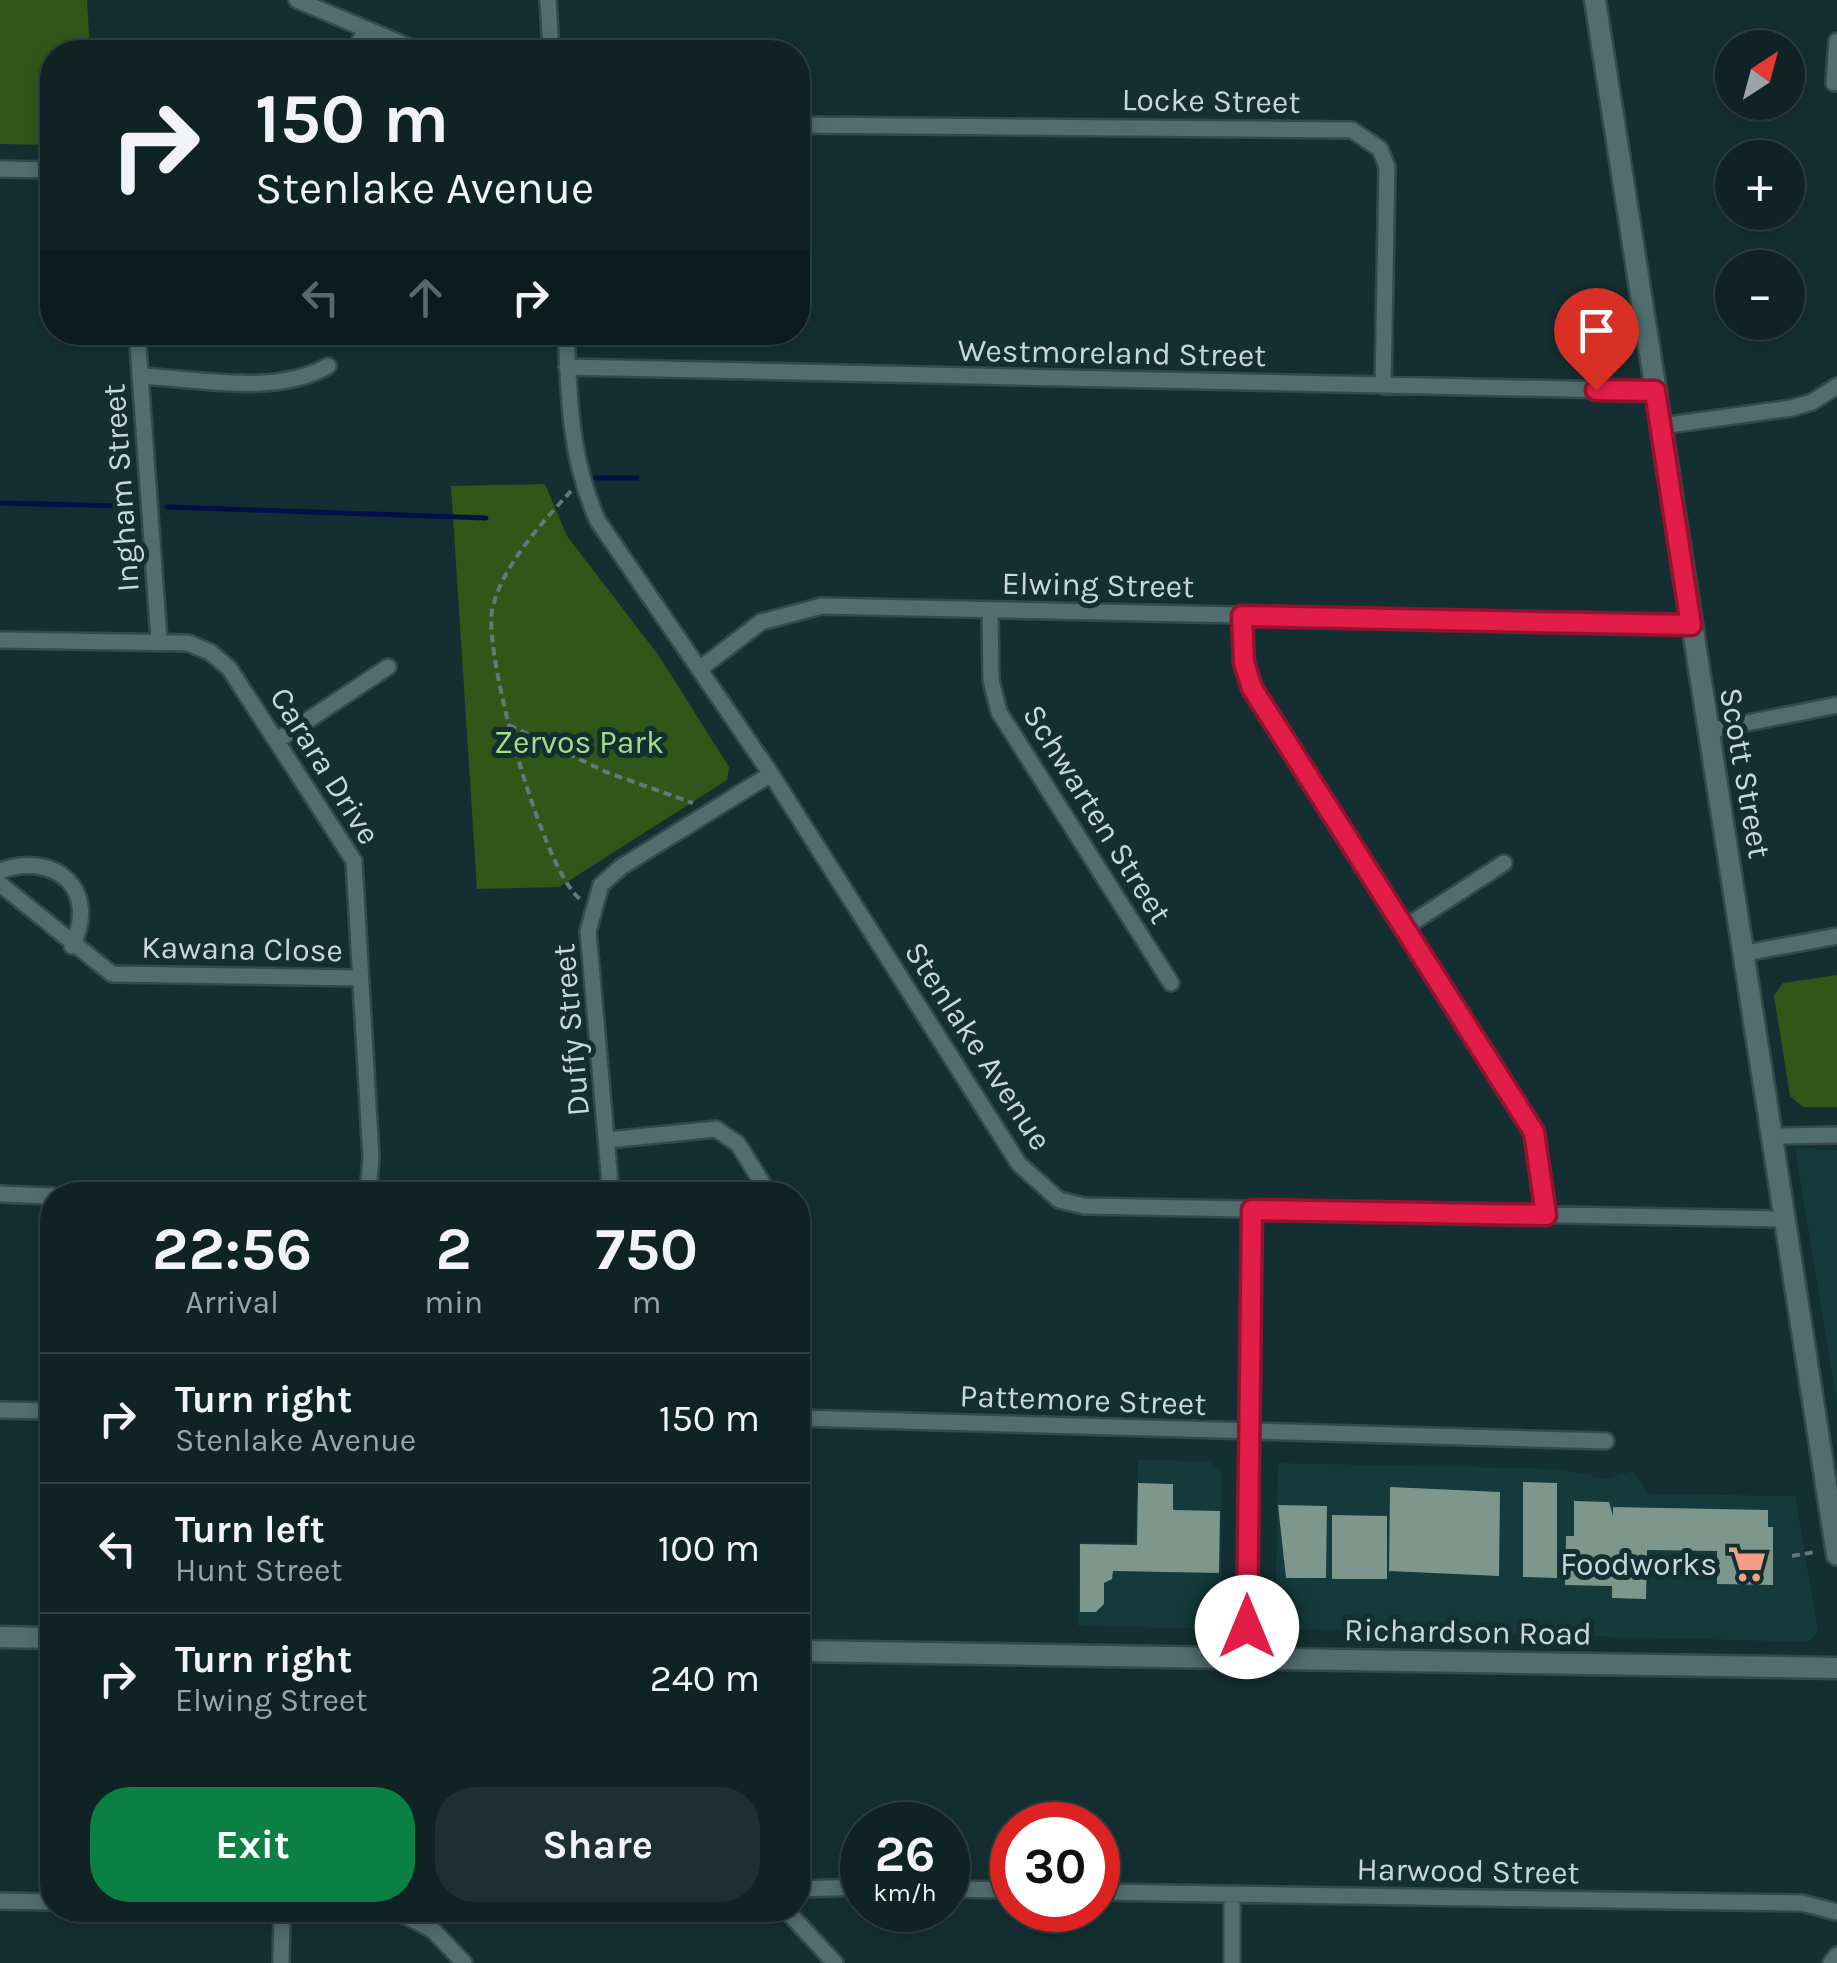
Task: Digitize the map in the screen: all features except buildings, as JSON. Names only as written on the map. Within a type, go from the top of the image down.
[{"type":"street","points":[[298,0],[390,40]]},
{"type":"street","points":[[548,0],[550,40]]},
{"type":"street","name":"Scott Street","points":[[1594,0],[1707,731],[1746,953],[1837,1555]]},
{"type":"street","points":[[361,40],[365,30]]},
{"type":"street","points":[[1834,83],[1837,41]]},
{"type":"street","name":"Locke Street","points":[[810,125],[1352,130],[1380,149],[1388,167],[1384,386]]},
{"type":"street","points":[[0,170],[40,170]]},
{"type":"street","name":"Ingham Street","points":[[138,345],[159,640]]},
{"type":"street","name":"Stenlake Avenue","points":[[567,345],[580,482],[598,520],[771,774],[1034,1181],[1059,1200],[1084,1206],[1784,1219]]},
{"type":"street","points":[[140,376],[264,382],[306,378],[328,366]]},
{"type":"street","name":"Westmoreland Street","points":[[568,368],[1655,391]]},
{"type":"street","points":[[1661,426],[1792,408],[1837,386]]},
{"type":"street","name":"Elwing Street","points":[[701,668],[761,622],[799,609],[1691,625]]},
{"type":"street","name":"Schwarten Street","points":[[990,610],[991,680],[999,712],[1170,983]]},
{"type":"street","points":[[1242,616],[1244,663],[1252,688],[1534,1132],[1546,1215]]},
{"type":"street","name":"Carara Drive","points":[[0,640],[188,643],[220,660],[278,740],[354,861],[371,1156],[369,1182]]},
{"type":"street","points":[[278,740],[388,667]]},
{"type":"street","points":[[1707,731],[1837,705]]},
{"type":"street","name":"Duffy Street","points":[[610,1182],[588,932],[600,885],[622,867],[771,774]]},
{"type":"street","points":[[0,871],[29,864],[59,872],[72,882],[79,910],[78,934],[72,946]]},
{"type":"street","points":[[1406,926],[1504,864]]},
{"type":"street","name":"Kawana Close","points":[[0,884],[72,946],[112,974],[360,978]]},
{"type":"street","points":[[1746,953],[1837,936]]},
{"type":"street","points":[[608,1140],[716,1129],[738,1144],[762,1182]]},
{"type":"street","points":[[1772,1136],[1837,1134]]},
{"type":"street","points":[[0,1194],[40,1196]]},
{"type":"street","points":[[1248,1659],[1252,1210]]},
{"type":"street","points":[[0,1410],[40,1410]]},
{"type":"street","name":"Pattemore Street","points":[[810,1418],[1606,1441]]},
{"type":"street","points":[[0,1637],[40,1638]]},
{"type":"street","name":"Richardson Road","points":[[810,1651],[1837,1668]]},
{"type":"street","points":[[810,1889],[840,1888]]},
{"type":"street","name":"Harwood Street","points":[[1120,1892],[1802,1903],[1837,1912]]},
{"type":"street","points":[[1232,1895],[1232,1963]]},
{"type":"street","points":[[0,1901],[40,1902]]},
{"type":"street","points":[[281,1963],[282,1922]]},
{"type":"street","points":[[417,1922],[433,1930],[464,1963]]},
{"type":"street","points":[[797,1922],[835,1963]]},
{"type":"street","points":[[1831,1963],[1837,1955]]},
{"type":"path","points":[[580,482],[515,561],[492,612],[509,725],[526,795],[574,895],[592,908]]},
{"type":"path","points":[[509,725],[606,772],[711,811]]},
{"type":"path","points":[[1792,1556],[1815,1552]]},
{"type":"shaded area","points":[[1795,1148],[1837,1150],[1837,1404]]},
{"type":"shaded area","points":[[1138,1460],[1209,1461],[1221,1472],[1221,1629],[1078,1626],[1079,1542],[1135,1543]]},
{"type":"shaded area","points":[[1278,1463],[1560,1469],[1606,1479],[1632,1471],[1650,1494],[1795,1496],[1818,1631],[1808,1642],[1275,1628]]},
{"type":"green space","points":[[0,0],[87,0],[89,40],[40,40],[40,145],[0,144]]},
{"type":"green space","name":"Zervos Park","points":[[545,484],[567,536],[659,656],[729,767],[727,780],[559,887],[477,889],[451,486]]},
{"type":"green space","points":[[1837,975],[1837,1107],[1803,1107],[1790,1096],[1774,996],[1783,983]]},
{"type":"waterway","points":[[595,478],[637,478]]},
{"type":"waterway","points":[[0,503],[125,506]]},
{"type":"waterway","points":[[167,507],[486,518]]},
{"type":"place","name":"Foodworks","points":[[1747,1564]]},
{"type":"route","points":[[1247,1627],[1252,1210],[1546,1215],[1541,1159],[1534,1132],[1252,688],[1244,663],[1242,616],[1691,625],[1655,391],[1596,390]]}]
